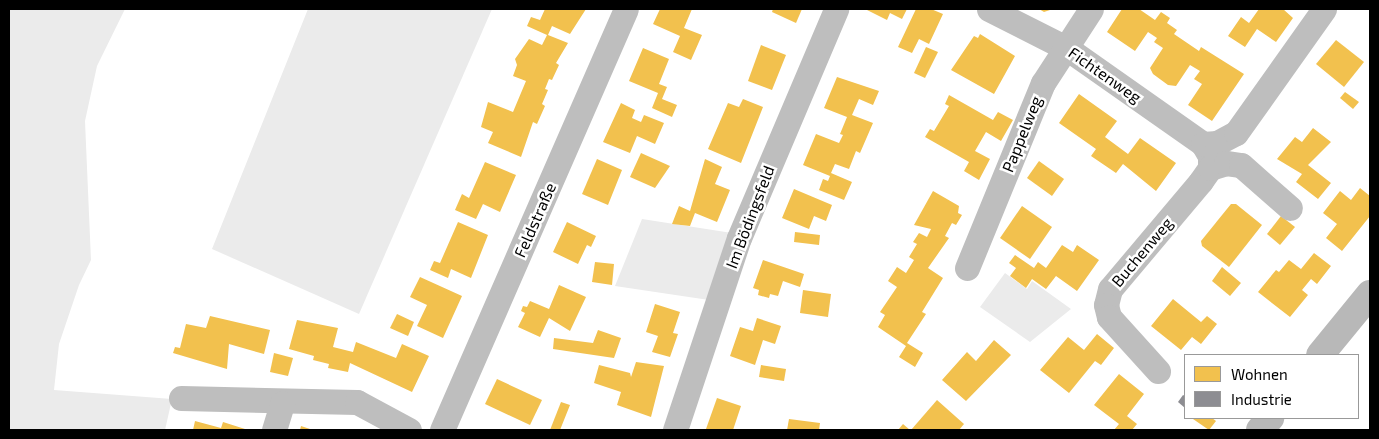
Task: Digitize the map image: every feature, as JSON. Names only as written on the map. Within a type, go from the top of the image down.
[{"type":"main road","points":[[1321,354],[1370,294]]},
{"type":"main road","points":[[1260,430],[1269,419]]},
{"type":"street","name":"Feldstraße","points":[[442,430],[626,9]]},
{"type":"street","name":"Im Bödingsfeld","points":[[675,430],[739,238],[836,9]]},
{"type":"street","name":"Fichtenweg","points":[[989,9],[1068,49],[1207,156]]},
{"type":"street","name":"Pappelweg","points":[[967,268],[1043,83],[1068,49],[1092,9]]},
{"type":"street","points":[[1290,208],[1241,165],[1226,163],[1207,156],[1217,143],[1236,133],[1324,9]]},
{"type":"street","name":"Buchenweg","points":[[1158,371],[1109,317],[1106,305],[1110,289],[1207,156]]},
{"type":"street","points":[[181,398],[282,403],[356,402],[410,430]]},
{"type":"street","points":[[274,430],[282,403]]},
{"type":"shaded area","points":[[9,9],[125,9],[97,66],[85,121],[91,260],[79,285],[59,344],[54,390],[172,399],[165,430],[9,430]]},
{"type":"shaded area","points":[[308,9],[492,9],[359,314],[212,249]]},
{"type":"shaded area","points":[[642,219],[732,233],[709,300],[615,286]]},
{"type":"shaded area","points":[[1005,273],[1027,289],[1032,281],[1071,309],[1030,342],[980,307]]},
{"type":"building: Wohnen","points":[[545,9],[586,9],[570,34],[552,26],[548,35],[568,43],[556,63],[559,65],[552,80],[549,79],[545,89],[548,90],[542,104],[545,106],[537,124],[533,122],[521,157],[488,143],[493,132],[481,127],[488,102],[513,112],[526,81],[513,76],[517,65],[515,59],[529,39],[542,45],[547,35],[527,26],[531,17],[540,20]]},
{"type":"building: Wohnen","points":[[660,9],[692,9],[684,28],[702,35],[691,60],[673,52],[680,36],[653,24]]},
{"type":"building: Wohnen","points":[[773,9],[802,9],[796,23],[772,12]]},
{"type":"building: Wohnen","points":[[865,9],[907,9],[902,19],[890,13],[887,20]]},
{"type":"building: Wohnen","points":[[916,9],[931,9],[943,14],[929,44],[919,39],[912,53],[898,47]]},
{"type":"building: Wohnen","points":[[1039,9],[1053,9],[1044,12]]},
{"type":"building: Wohnen","points":[[1122,9],[1139,9],[1155,20],[1161,12],[1170,18],[1167,23],[1177,30],[1174,34],[1199,51],[1201,47],[1244,74],[1212,121],[1188,105],[1202,84],[1194,79],[1200,71],[1190,65],[1176,86],[1168,85],[1153,74],[1150,68],[1163,48],[1154,42],[1157,38],[1148,32],[1135,51],[1107,32]]},
{"type":"building: Wohnen","points":[[1259,9],[1283,9],[1293,18],[1276,42],[1257,29],[1245,47],[1228,36],[1241,17],[1249,23]]},
{"type":"building: Wohnen","points":[[980,34],[1015,56],[994,94],[951,70],[974,36],[978,38]]},
{"type":"building: Wohnen","points":[[1336,40],[1364,62],[1344,87],[1316,64]]},
{"type":"building: Wohnen","points":[[761,45],[786,55],[772,90],[748,81]]},
{"type":"building: Wohnen","points":[[926,47],[938,52],[925,78],[914,73]]},
{"type":"building: Wohnen","points":[[643,48],[669,59],[659,84],[667,87],[662,99],[677,105],[672,117],[652,108],[658,93],[629,81]]},
{"type":"building: Wohnen","points":[[837,77],[879,91],[873,105],[859,99],[852,115],[873,123],[860,153],[856,151],[849,169],[835,164],[831,173],[852,182],[844,200],[819,190],[823,179],[828,181],[830,176],[803,165],[816,134],[839,143],[843,135],[840,134],[847,117],[824,108]]},
{"type":"building: Wohnen","points":[[1345,92],[1359,102],[1353,109],[1340,98]]},
{"type":"building: Wohnen","points":[[1079,94],[1117,121],[1105,137],[1128,154],[1140,138],[1176,163],[1156,191],[1123,164],[1116,173],[1091,156],[1096,149],[1059,123]]},
{"type":"building: Wohnen","points":[[949,95],[993,120],[998,112],[1013,120],[1001,141],[986,132],[975,151],[990,159],[979,180],[964,171],[969,162],[925,137],[930,129],[934,131],[949,106],[945,104]]},
{"type":"building: Wohnen","points":[[743,99],[763,107],[741,163],[708,149],[728,103],[739,107]]},
{"type":"building: Wohnen","points":[[621,103],[635,110],[632,118],[641,122],[644,115],[664,123],[655,144],[637,136],[630,153],[603,142]]},
{"type":"building: Wohnen","points":[[1313,128],[1331,142],[1308,165],[1331,183],[1318,199],[1296,182],[1302,174],[1277,159],[1295,137],[1302,142]]},
{"type":"building: Wohnen","points":[[641,153],[670,166],[655,188],[630,177]]},
{"type":"building: Wohnen","points":[[597,159],[622,170],[608,205],[582,194]]},
{"type":"building: Wohnen","points":[[705,159],[722,167],[715,184],[730,190],[717,222],[695,213],[690,226],[672,224],[679,206],[690,211]]},
{"type":"building: Wohnen","points":[[1039,161],[1064,179],[1052,196],[1027,178]]},
{"type":"building: Wohnen","points":[[485,162],[516,175],[500,212],[483,204],[476,219],[455,210],[462,194],[469,198]]},
{"type":"building: Wohnen","points":[[1360,188],[1370,196],[1370,216],[1342,251],[1326,238],[1337,224],[1323,213],[1340,191],[1351,200]]},
{"type":"building: Wohnen","points":[[794,189],[832,205],[826,221],[814,216],[809,229],[782,218]]},
{"type":"building: Wohnen","points":[[933,191],[959,206],[958,213],[962,215],[956,225],[952,223],[945,236],[949,238],[928,268],[943,278],[922,312],[926,314],[907,343],[923,353],[915,367],[899,357],[906,346],[878,327],[885,315],[880,312],[897,287],[888,281],[897,267],[906,273],[914,260],[909,257],[917,244],[913,242],[919,233],[927,237],[931,229],[914,225]]},
{"type":"building: Wohnen","points":[[1231,204],[1236,204],[1262,225],[1229,267],[1202,246],[1201,241]]},
{"type":"building: Wohnen","points":[[1022,206],[1052,227],[1030,259],[1000,238]]},
{"type":"building: Wohnen","points":[[1281,216],[1295,227],[1280,245],[1267,234]]},
{"type":"building: Wohnen","points":[[458,222],[488,235],[471,278],[451,269],[448,278],[430,270],[434,261],[440,263]]},
{"type":"building: Wohnen","points":[[567,222],[596,236],[591,247],[587,245],[578,264],[553,252]]},
{"type":"building: Wohnen","points":[[795,232],[820,235],[819,245],[794,242]]},
{"type":"building: Wohnen","points":[[1062,245],[1073,252],[1077,245],[1099,260],[1077,291],[1056,276],[1046,289],[1032,279],[1026,288],[1010,276],[1016,268],[1009,263],[1015,255],[1034,268],[1038,262],[1046,268]]},
{"type":"building: Wohnen","points":[[1314,253],[1331,266],[1317,284],[1311,279],[1302,290],[1308,295],[1290,317],[1258,292],[1276,270],[1279,272],[1289,260],[1301,269]]},
{"type":"building: Wohnen","points":[[763,260],[804,274],[800,287],[783,281],[778,296],[770,294],[769,298],[758,295],[759,290],[753,288]]},
{"type":"building: Wohnen","points":[[595,262],[614,264],[612,285],[592,282]]},
{"type":"building: Wohnen","points":[[1222,267],[1241,283],[1230,296],[1212,281]]},
{"type":"building: Wohnen","points":[[420,277],[462,296],[443,338],[417,326],[427,305],[410,297]]},
{"type":"building: Wohnen","points":[[559,285],[586,297],[570,331],[549,318],[540,337],[518,327],[525,313],[521,311],[523,306],[527,307],[530,301],[549,309]]},
{"type":"building: Wohnen","points":[[803,290],[831,294],[828,317],[800,313]]},
{"type":"building: Wohnen","points":[[1173,299],[1201,322],[1207,316],[1217,324],[1201,344],[1192,337],[1181,350],[1151,326]]},
{"type":"building: Wohnen","points":[[655,304],[680,312],[673,333],[678,334],[670,357],[652,352],[658,336],[646,332]]},
{"type":"building: Wohnen","points":[[397,314],[414,322],[408,336],[390,328]]},
{"type":"building: Wohnen","points":[[210,316],[270,330],[264,354],[229,344],[227,369],[173,353],[175,347],[180,348],[186,324],[206,328]]},
{"type":"building: Wohnen","points":[[757,318],[781,326],[775,344],[763,340],[755,365],[730,356],[740,327],[753,331]]},
{"type":"building: Wohnen","points":[[297,320],[338,328],[333,347],[353,352],[356,342],[396,358],[402,344],[429,356],[412,392],[350,363],[348,372],[328,368],[329,364],[313,360],[314,356],[289,349]]},
{"type":"building: Wohnen","points":[[598,330],[621,338],[614,358],[553,349],[554,338],[593,343]]},
{"type":"building: Wohnen","points":[[1097,334],[1114,348],[1101,365],[1095,361],[1069,393],[1040,370],[1068,337],[1084,350]]},
{"type":"building: Wohnen","points":[[994,340],[1011,355],[966,401],[942,380],[967,352],[976,361]]},
{"type":"building: Wohnen","points":[[274,353],[293,358],[288,376],[270,372]]},
{"type":"building: Wohnen","points":[[636,362],[664,366],[651,417],[617,405],[621,392],[594,383],[599,365],[630,373],[631,377]]},
{"type":"building: Wohnen","points":[[761,365],[786,369],[784,381],[759,377]]},
{"type":"building: Wohnen","points":[[1119,374],[1144,394],[1127,416],[1137,424],[1132,430],[1114,430],[1119,424],[1094,405]]},
{"type":"building: Wohnen","points":[[497,379],[542,400],[530,425],[485,404]]},
{"type":"building: Wohnen","points":[[717,398],[741,406],[733,430],[706,429]]},
{"type":"building: Wohnen","points":[[937,400],[964,424],[959,430],[911,430]]},
{"type":"building: Wohnen","points":[[561,402],[570,405],[560,430],[550,430]]},
{"type":"building: Wohnen","points":[[789,419],[820,423],[819,430],[787,430]]},
{"type":"building: Wohnen","points":[[1193,419],[1213,419],[1216,421],[1209,430]]},
{"type":"building: Wohnen","points":[[195,421],[221,428],[223,422],[245,429],[193,430]]},
{"type":"building: Wohnen","points":[[903,424],[910,430],[898,430]]},
{"type":"building: Wohnen","points":[[301,426],[313,430],[300,430]]},
{"type":"building: Industrie","points":[[1183,395],[1184,396],[1184,407],[1178,402]]}]
